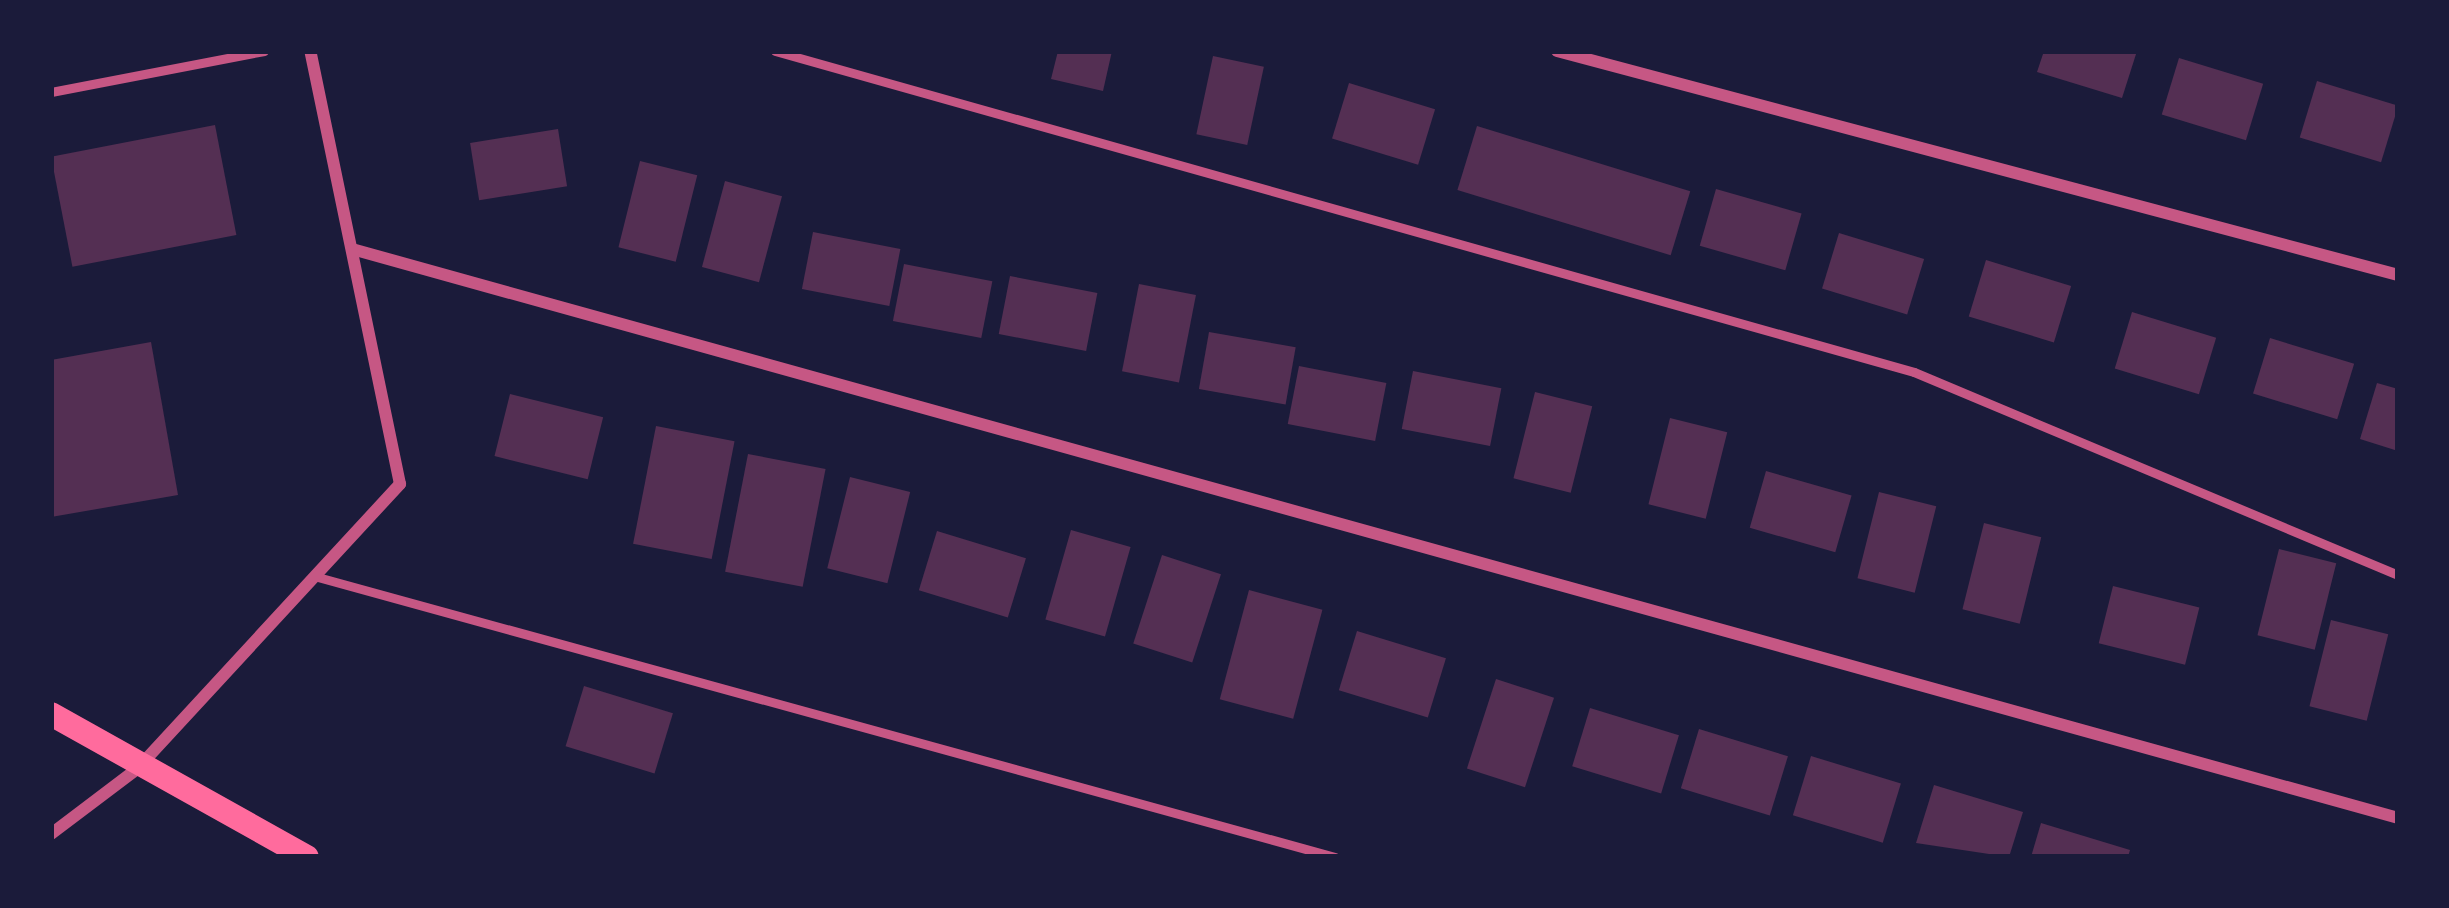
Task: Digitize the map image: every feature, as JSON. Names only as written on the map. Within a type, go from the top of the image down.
[{"type":"main road","points":[[51,714],[137,769],[307,857]]},
{"type":"street","points":[[51,834],[137,769],[400,484],[310,51]]},
{"type":"street","points":[[1557,51],[2398,275]]},
{"type":"street","points":[[352,249],[2398,818]]},
{"type":"lane","points":[[51,92],[263,51]]},
{"type":"lane","points":[[775,51],[1914,372],[2398,575]]},
{"type":"lane","points":[[314,576],[1335,857]]},
{"type":"building","points":[[1058,51],[1112,51],[1103,91],[1051,79]]},
{"type":"building","points":[[2044,51],[2137,51],[2122,98],[2037,72]]},
{"type":"building","points":[[1213,56],[1264,67],[1247,145],[1196,134]]},
{"type":"building","points":[[2179,58],[2263,84],[2246,140],[2162,114]]},
{"type":"building","points":[[2317,81],[2398,106],[2381,162],[2300,137]]},
{"type":"building","points":[[1349,83],[1435,109],[1418,165],[1332,138]]},
{"type":"building","points":[[215,125],[236,235],[72,267],[51,157]]},
{"type":"building","points":[[1477,126],[1690,191],[1671,255],[1457,190]]},
{"type":"building","points":[[558,129],[567,186],[479,200],[470,143]]},
{"type":"building","points":[[640,161],[697,175],[676,262],[618,247]]},
{"type":"building","points":[[725,181],[782,196],[759,282],[702,267]]},
{"type":"building","points":[[1716,189],[1802,214],[1785,270],[1700,246]]},
{"type":"building","points":[[813,232],[900,249],[889,306],[802,289]]},
{"type":"building","points":[[1839,233],[1924,259],[1907,314],[1822,288]]},
{"type":"building","points":[[1986,260],[2071,286],[2054,342],[1969,316]]},
{"type":"building","points":[[904,264],[992,281],[981,338],[893,321]]},
{"type":"building","points":[[1010,276],[1097,293],[1086,351],[999,334]]},
{"type":"building","points":[[1139,284],[1196,295],[1179,382],[1122,371]]},
{"type":"building","points":[[2132,312],[2216,338],[2199,394],[2115,368]]},
{"type":"building","points":[[1209,332],[1296,347],[1286,404],[1199,389]]},
{"type":"building","points":[[2270,338],[2354,364],[2337,419],[2253,393]]},
{"type":"building","points":[[151,342],[178,495],[51,517],[51,360]]},
{"type":"building","points":[[1299,366],[1386,383],[1375,441],[1288,424]]},
{"type":"building","points":[[1413,371],[1501,388],[1490,446],[1402,429]]},
{"type":"building","points":[[2377,383],[2398,389],[2398,451],[2360,439]]},
{"type":"building","points":[[1535,392],[1592,406],[1571,493],[1513,478]]},
{"type":"building","points":[[510,394],[603,417],[588,479],[495,456]]},
{"type":"building","points":[[1670,418],[1727,432],[1706,519],[1648,504]]},
{"type":"building","points":[[656,426],[735,441],[712,559],[633,544]]},
{"type":"building","points":[[748,454],[826,469],[803,587],[725,572]]},
{"type":"building","points":[[1766,471],[1852,496],[1835,552],[1750,528]]},
{"type":"building","points":[[850,477],[910,492],[887,583],[827,568]]},
{"type":"building","points":[[1879,492],[1936,506],[1915,593],[1857,578]]},
{"type":"building","points":[[1984,523],[2041,537],[2020,624],[1962,609]]},
{"type":"building","points":[[1071,530],[1131,547],[1105,636],[1045,619]]},
{"type":"building","points":[[937,531],[1026,558],[1008,617],[919,590]]},
{"type":"building","points":[[2279,549],[2336,563],[2315,650],[2257,635]]},
{"type":"building","points":[[1162,555],[1221,574],[1192,663],[1133,643]]},
{"type":"building","points":[[2113,586],[2199,608],[2185,665],[2099,643]]},
{"type":"building","points":[[1249,590],[1322,610],[1293,719],[1220,699]]},
{"type":"building","points":[[2331,620],[2388,634],[2367,721],[2309,706]]},
{"type":"building","points":[[1357,631],[1446,658],[1428,717],[1339,690]]},
{"type":"building","points":[[1496,679],[1554,698],[1525,787],[1467,768]]},
{"type":"building","points":[[584,686],[673,713],[655,773],[566,746]]},
{"type":"building","points":[[1590,708],[1679,735],[1661,794],[1572,766]]},
{"type":"building","points":[[1699,729],[1788,756],[1770,815],[1681,788]]},
{"type":"building","points":[[1811,756],[1901,783],[1883,843],[1793,815]]},
{"type":"building","points":[[1934,785],[2023,812],[2009,857],[1916,843]]},
{"type":"building","points":[[2041,823],[2130,850],[2128,857],[2031,857]]}]
